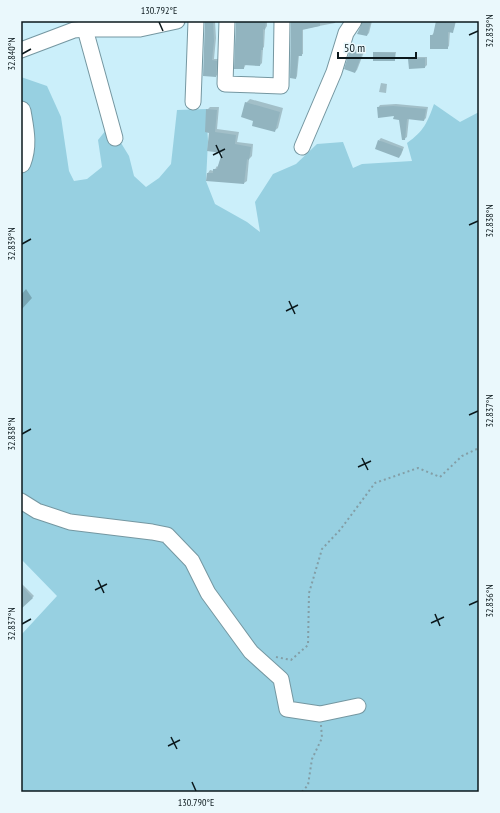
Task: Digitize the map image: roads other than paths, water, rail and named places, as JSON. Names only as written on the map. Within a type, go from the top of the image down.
[{"type":"main road","points":[[21,111],[26,139],[24,157],[21,163]]},
{"type":"street","points":[[21,50],[74,30],[85,28],[140,28],[177,21]]},
{"type":"street","points":[[193,102],[196,21]]},
{"type":"street","points":[[227,21],[225,84],[281,86],[282,21]]},
{"type":"street","points":[[302,147],[334,72],[348,25]]},
{"type":"street","points":[[85,28],[115,138]]},
{"type":"street","points":[[21,501],[37,511],[70,522],[167,535],[192,561],[208,593],[251,652],[281,680],[287,709],[320,714],[358,706]]}]
